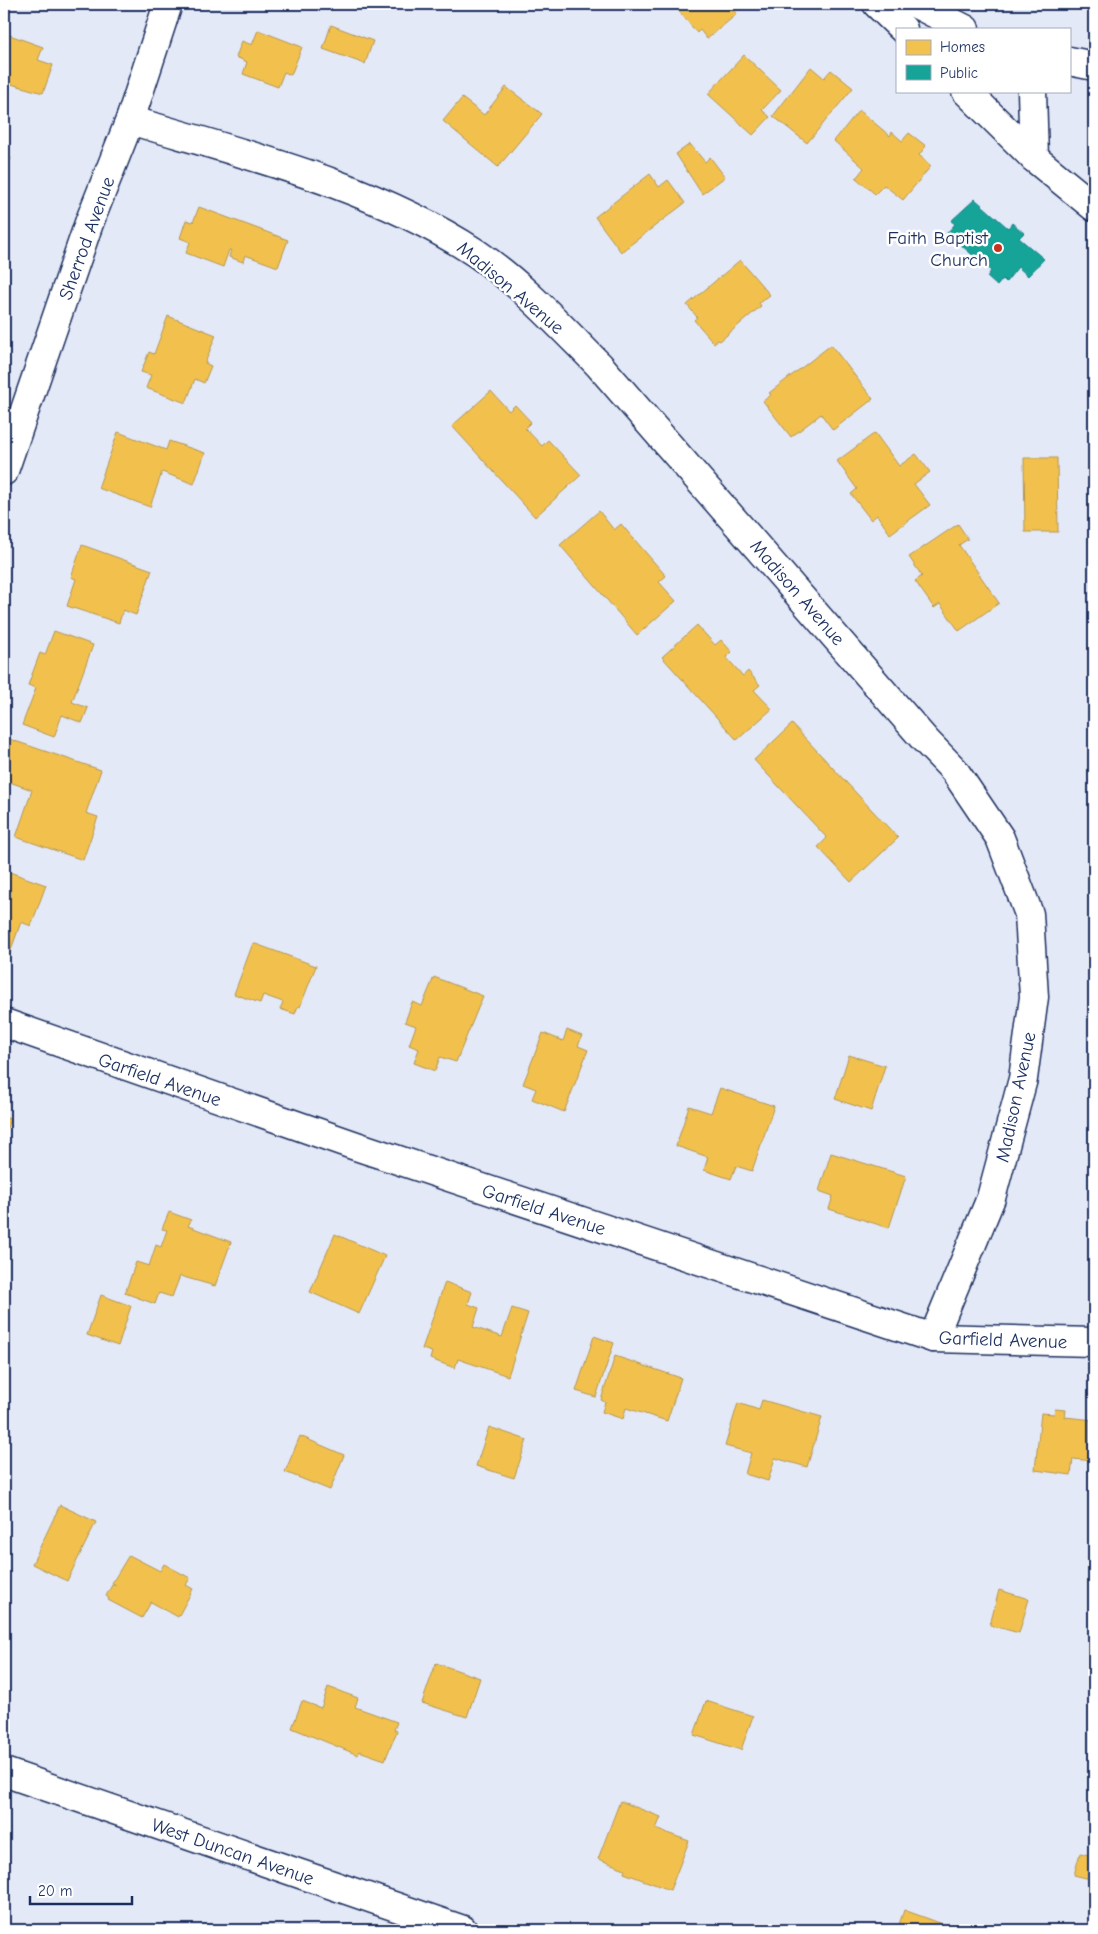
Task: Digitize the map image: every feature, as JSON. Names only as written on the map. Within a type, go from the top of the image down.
[{"type":"street","name":"Sherrod Avenue","points":[[4,472],[89,223],[130,120],[168,4]]},
{"type":"street","points":[[877,4],[902,28]]},
{"type":"street","points":[[916,4],[962,28]]},
{"type":"street","points":[[1070,61],[1094,66]]},
{"type":"street","points":[[967,92],[1034,158],[1094,207]]},
{"type":"street","points":[[1032,92],[1034,158]]},
{"type":"street","name":"Madison Avenue","points":[[130,120],[290,168],[367,197],[438,230],[478,254],[541,307],[599,366],[818,614],[925,740],[954,770],[1000,838],[1029,914],[1034,997],[1022,1079],[991,1198],[933,1338]]},
{"type":"street","name":"Garfield Avenue","points":[[4,1023],[356,1146],[933,1338],[1094,1342]]},
{"type":"street","name":"West Duncan Avenue","points":[[4,1772],[463,1930]]},
{"type":"building: Homes","points":[[673,4],[732,4],[730,6],[737,14],[707,39],[700,30],[697,33]]},
{"type":"building: Homes","points":[[331,25],[373,41],[365,64],[323,49]]},
{"type":"building: Homes","points":[[258,30],[302,47],[291,75],[284,72],[278,87],[243,74],[247,62],[236,57],[242,41],[252,45]]},
{"type":"building: Homes","points":[[4,33],[43,47],[38,60],[53,65],[43,93],[4,82]]},
{"type":"building: Homes","points":[[744,55],[781,90],[762,110],[770,117],[753,135],[708,94]]},
{"type":"building: Homes","points":[[811,67],[824,78],[831,70],[853,88],[807,143],[773,116]]},
{"type":"building: Homes","points":[[506,87],[542,114],[498,167],[443,121],[462,98],[484,115]]},
{"type":"building: Homes","points":[[859,110],[890,136],[892,132],[902,141],[909,133],[926,146],[919,155],[931,166],[903,200],[884,185],[875,194],[856,178],[864,168],[834,141]]},
{"type":"building: Homes","points":[[690,144],[705,162],[710,157],[725,177],[702,194],[676,154]]},
{"type":"building: Homes","points":[[4,155],[11,158],[4,177]]},
{"type":"building: Homes","points":[[650,174],[659,187],[668,180],[685,203],[621,252],[595,217]]},
{"type":"building: Homes","points":[[199,207],[288,240],[278,267],[245,255],[243,262],[229,257],[231,250],[229,250],[223,267],[186,253],[190,242],[180,238],[186,220],[193,222]]},
{"type":"building: Homes","points":[[740,260],[770,295],[759,303],[761,306],[720,341],[718,340],[714,343],[694,320],[697,317],[687,305]]},
{"type":"building: Homes","points":[[168,316],[216,335],[205,363],[211,366],[204,383],[195,379],[186,403],[146,388],[151,375],[141,372],[149,352],[154,354]]},
{"type":"building: Homes","points":[[831,345],[873,399],[833,430],[821,414],[791,437],[763,401],[771,395],[769,393]]},
{"type":"building: Homes","points":[[491,391],[509,411],[515,405],[531,422],[525,428],[542,446],[548,440],[581,475],[535,517],[452,426]]},
{"type":"building: Homes","points":[[118,432],[166,450],[169,441],[205,453],[194,484],[162,472],[150,507],[98,488]]},
{"type":"building: Homes","points":[[875,433],[899,466],[916,454],[930,472],[914,484],[930,505],[890,534],[877,515],[871,520],[851,494],[857,489],[837,461]]},
{"type":"building: Homes","points":[[1024,458],[1057,458],[1058,532],[1025,532]]},
{"type":"building: Homes","points":[[599,511],[614,530],[621,524],[666,576],[659,582],[676,601],[637,635],[560,545]]},
{"type":"building: Homes","points":[[958,524],[968,539],[959,545],[999,603],[959,631],[940,604],[934,608],[915,581],[922,576],[909,557]]},
{"type":"building: Homes","points":[[82,545],[152,570],[136,615],[123,610],[119,623],[67,606],[76,579],[71,577]]},
{"type":"building: Homes","points":[[697,625],[715,645],[721,640],[732,652],[726,657],[743,676],[748,671],[760,685],[754,690],[772,709],[737,740],[662,657]]},
{"type":"building: Homes","points":[[54,631],[93,645],[72,702],[88,708],[82,723],[62,715],[54,737],[22,725],[36,688],[28,685],[40,653],[45,655]]},
{"type":"building: Homes","points":[[792,724],[898,838],[851,882],[818,847],[827,838],[754,760]]},
{"type":"building: Homes","points":[[9,739],[101,770],[86,813],[98,817],[83,860],[16,837],[32,790],[4,780],[4,753]]},
{"type":"building: Homes","points":[[4,870],[46,885],[31,926],[21,922],[8,958],[4,957]]},
{"type":"building: Homes","points":[[253,943],[316,966],[300,1007],[298,1006],[295,1014],[280,1009],[283,1002],[263,995],[260,1003],[234,994]]},
{"type":"building: Homes","points":[[434,977],[483,996],[456,1062],[440,1057],[435,1071],[414,1063],[419,1049],[409,1045],[416,1026],[405,1022],[412,1002],[422,1006]]},
{"type":"building: Homes","points":[[567,1030],[582,1036],[578,1046],[588,1050],[564,1112],[532,1099],[536,1089],[523,1084],[543,1033],[563,1041]]},
{"type":"building: Homes","points":[[849,1055],[885,1066],[871,1111],[835,1099]]},
{"type":"building: Homes","points":[[720,1088],[774,1106],[752,1171],[736,1166],[731,1179],[704,1170],[708,1157],[676,1146],[689,1106],[711,1113]]},
{"type":"building: Homes","points":[[4,1101],[8,1102],[4,1113]]},
{"type":"building: Homes","points":[[4,1117],[10,1119],[4,1137]]},
{"type":"building: Homes","points":[[831,1153],[906,1176],[889,1228],[829,1209],[833,1196],[819,1191]]},
{"type":"building: Homes","points":[[169,1212],[191,1220],[188,1226],[231,1242],[215,1286],[180,1276],[172,1297],[159,1293],[155,1304],[125,1293],[136,1262],[149,1266],[156,1245],[161,1247],[167,1230],[162,1229]]},
{"type":"building: Homes","points":[[335,1234],[385,1256],[359,1314],[310,1292]]},
{"type":"building: Homes","points":[[445,1282],[472,1292],[468,1304],[479,1308],[473,1327],[502,1337],[512,1308],[528,1313],[508,1376],[458,1359],[455,1368],[430,1359],[432,1352],[422,1349]]},
{"type":"building: Homes","points":[[101,1295],[131,1306],[118,1346],[87,1335]]},
{"type":"building: Homes","points":[[594,1336],[614,1343],[596,1397],[576,1391]]},
{"type":"building: Homes","points":[[615,1356],[681,1378],[667,1421],[626,1408],[623,1419],[602,1412],[605,1402],[601,1400]]},
{"type":"building: Homes","points":[[762,1400],[822,1417],[807,1467],[775,1458],[768,1481],[745,1474],[751,1453],[725,1446],[738,1403],[759,1410]]},
{"type":"building: Homes","points":[[1055,1409],[1066,1410],[1065,1417],[1094,1420],[1094,1461],[1073,1459],[1071,1475],[1035,1470],[1041,1413],[1054,1414]]},
{"type":"building: Homes","points":[[489,1427],[527,1440],[514,1478],[476,1466]]},
{"type":"building: Homes","points":[[300,1436],[344,1455],[330,1490],[285,1472]]},
{"type":"building: Homes","points":[[60,1505],[96,1522],[67,1581],[32,1564]]},
{"type":"building: Homes","points":[[129,1555],[160,1571],[164,1564],[190,1578],[186,1585],[193,1589],[178,1617],[151,1602],[142,1618],[108,1600],[109,1598],[106,1596],[112,1585],[116,1585],[112,1583]]},
{"type":"building: Homes","points":[[999,1590],[1029,1599],[1019,1633],[990,1625]]},
{"type":"building: Homes","points":[[436,1663],[480,1678],[467,1717],[422,1703]]},
{"type":"building: Homes","points":[[328,1687],[358,1698],[355,1707],[397,1722],[394,1730],[397,1731],[385,1760],[359,1751],[358,1755],[292,1728],[302,1701],[321,1708]]},
{"type":"building: Homes","points":[[706,1701],[753,1716],[741,1750],[694,1735]]},
{"type":"building: Homes","points":[[620,1801],[661,1817],[656,1829],[689,1841],[670,1890],[624,1873],[625,1869],[598,1859]]},
{"type":"building: Homes","points":[[1080,1853],[1094,1856],[1094,1880],[1074,1875]]},
{"type":"building: Homes","points":[[904,1910],[940,1923],[937,1930],[897,1930]]},
{"type":"building: Public","name":"Faith Baptist Church","points":[[975,199],[1008,228],[1012,223],[1024,233],[1019,238],[1044,259],[1028,276],[1018,267],[1006,282],[1003,279],[997,286],[987,277],[991,271],[947,233],[955,224],[951,221]]},
{"type":"place","name":"Faith Baptist Church","points":[[998,248]]}]
